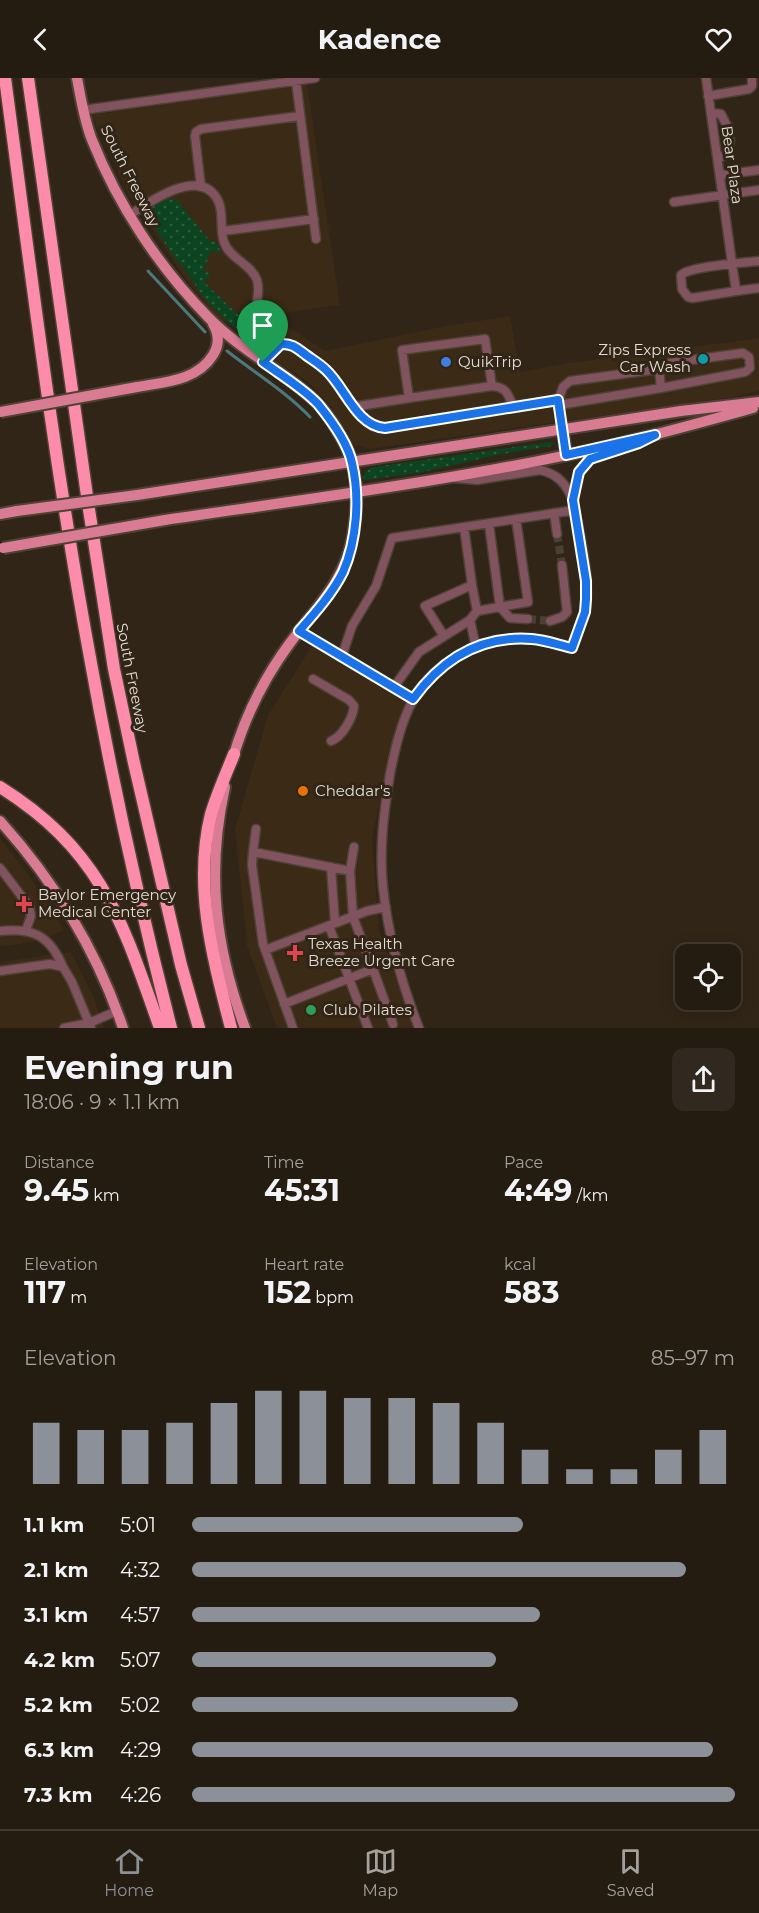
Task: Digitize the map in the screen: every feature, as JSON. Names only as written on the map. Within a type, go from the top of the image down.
[{"type":"highway","points":[[5,78],[64,507],[90,662],[126,846],[171,1028]]},
{"type":"highway","name":"South Freeway","points":[[28,78],[88,503],[114,669],[181,965],[199,1028]]},
{"type":"highway","points":[[231,1028],[210,941],[204,876],[206,840],[211,816],[234,754]]},
{"type":"highway","points":[[0,787],[38,812],[78,852],[98,879],[124,929],[160,1028]]},
{"type":"main road","name":"South Freeway","points":[[77,78],[83,110],[92,139],[130,214],[146,240],[176,281],[209,318],[233,340],[316,402],[333,425],[352,462],[355,492],[353,538],[343,572],[334,588],[299,631],[249,714],[234,754],[217,828],[214,897],[221,950],[245,1028]]},
{"type":"main road","points":[[0,412],[185,378],[196,373],[208,363],[215,352],[218,337],[209,318]]},
{"type":"main road","points":[[0,514],[562,431],[681,411],[759,404]]},
{"type":"main road","points":[[2,548],[165,520],[355,492],[566,455],[655,435],[759,404]]},
{"type":"main road","points":[[562,431],[566,455]]},
{"type":"main road","points":[[0,821],[52,885],[96,962],[123,1028]]},
{"type":"street","points":[[83,110],[315,78]]},
{"type":"street","name":"Bear Plaza","points":[[706,78],[736,291]]},
{"type":"street","points":[[708,96],[749,89],[752,86],[752,78]]},
{"type":"street","points":[[296,81],[316,238]]},
{"type":"street","points":[[711,112],[721,114],[728,128]]},
{"type":"street","points":[[201,188],[196,132],[201,129],[300,116]]},
{"type":"street","points":[[718,159],[730,150],[730,140]]},
{"type":"street","points":[[720,175],[759,170]]},
{"type":"street","points":[[130,214],[160,194],[194,186],[207,189],[216,197],[220,206],[224,244],[257,278],[259,295],[256,310],[258,316]]},
{"type":"street","points":[[674,202],[759,190]]},
{"type":"street","points":[[223,231],[314,219]]},
{"type":"street","points":[[759,261],[732,260],[688,271],[681,275],[680,279],[682,289],[688,297],[693,298],[759,288]]},
{"type":"street","points":[[409,398],[402,350],[485,339],[492,386]]},
{"type":"street","points":[[263,362],[281,344],[294,346],[327,370],[353,407],[372,426],[385,428],[513,406],[558,403],[738,375],[750,368],[750,361],[747,354],[743,353],[669,363],[659,369],[570,381],[563,387],[558,403],[562,431]]},
{"type":"street","points":[[659,369],[661,388]]},
{"type":"street","points":[[353,407],[492,386],[498,386],[507,391],[513,406]]},
{"type":"street","points":[[573,500],[579,472],[590,459],[639,443],[655,435]]},
{"type":"street","points":[[419,1028],[403,985],[386,907],[381,852],[386,799],[404,720],[413,699],[426,681],[441,667],[476,647],[507,639],[533,639],[572,648],[585,612],[586,599],[585,572],[573,500],[568,488],[559,478],[550,472],[540,470],[477,480],[449,476]]},
{"type":"street","points":[[342,656],[352,626],[375,586],[392,538],[575,510]]},
{"type":"street","points":[[554,513],[557,534]]},
{"type":"street","points":[[394,687],[419,652],[470,620],[477,611],[528,602],[516,519]]},
{"type":"street","points":[[489,524],[500,607],[510,618],[528,619]]},
{"type":"street","points":[[464,527],[477,611]]},
{"type":"street","points":[[549,621],[562,618],[567,612],[562,565]]},
{"type":"street","points":[[444,636],[425,606],[472,585]]},
{"type":"street","points":[[470,620],[476,647]]},
{"type":"street","points":[[299,631],[413,699]]},
{"type":"street","points":[[313,679],[349,700],[354,706],[339,736],[331,741]]},
{"type":"street","points":[[256,829],[252,865],[265,950],[292,1028]]},
{"type":"street","points":[[354,846],[350,871],[353,916],[393,1024]]},
{"type":"street","points":[[253,852],[350,871]]},
{"type":"street","points":[[331,867],[332,924],[349,979],[368,1028]]},
{"type":"street","points":[[0,868],[29,906],[31,916],[26,930]]},
{"type":"street","points":[[265,950],[353,916],[386,907]]},
{"type":"street","points":[[0,932],[26,930],[51,945],[72,982],[90,1025]]},
{"type":"street","points":[[0,971],[50,964],[63,967]]},
{"type":"street","points":[[284,1004],[373,969]]},
{"type":"street","points":[[64,1028],[90,1025],[117,1011]]},
{"type":"shaded area","points":[[307,84],[340,305],[221,322],[186,279],[129,195],[91,115]]},
{"type":"shaded area","points":[[510,316],[520,372],[569,363],[759,338],[759,391],[732,397],[371,449],[353,445],[331,406],[308,382],[262,351],[286,325],[325,351],[446,326]]},
{"type":"shaded area","points":[[313,644],[406,700],[389,758],[372,838],[379,930],[414,1028],[277,1028],[247,946],[235,829],[268,715]]},
{"type":"shaded area","name":"Baylor Emergency Medical Center","points":[[0,838],[30,877],[64,930],[33,942],[0,947]]},
{"type":"shaded area","points":[[71,952],[94,998],[104,1028],[0,1028],[0,962]]},
{"type":"green space","points":[[166,199],[177,200],[210,241],[216,242],[219,246],[220,253],[212,250],[203,270],[211,275],[204,282],[238,315],[244,309],[252,317],[282,313],[278,329],[280,331],[269,344],[258,345],[251,341],[217,312],[177,261],[148,218],[151,208]]},
{"type":"green space","points":[[554,443],[552,446],[496,455],[419,473],[363,480],[364,473],[373,467]]},
{"type":"waterway","points":[[148,271],[205,332]]},
{"type":"waterway","points":[[227,351],[280,390],[310,417]]},
{"type":"tunnel","points":[[557,534],[562,565]]},
{"type":"tunnel","points":[[528,619],[550,621]]},
{"type":"place","name":"Zips Express Car Wash","points":[[703,359]]},
{"type":"place","name":"QuikTrip","points":[[446,362]]},
{"type":"place","name":"Cheddar's","points":[[303,791]]},
{"type":"place","name":"Baylor Emergency Medical Center","points":[[24,904]]},
{"type":"place","name":"Texas Health Breeze Urgent Care","points":[[295,953]]},
{"type":"place","name":"Club Pilates","points":[[311,1010]]},
{"type":"route","points":[[281,344],[294,346],[327,370],[353,407],[377,428],[558,400],[566,455],[655,435],[627,448],[590,459],[579,472],[573,500],[586,581],[586,599],[585,612],[572,648],[533,639],[507,639],[480,645],[441,667],[426,681],[413,699],[299,631],[322,605],[343,572],[353,538],[355,520],[352,462],[343,442],[316,402],[263,362],[281,344]]}]
